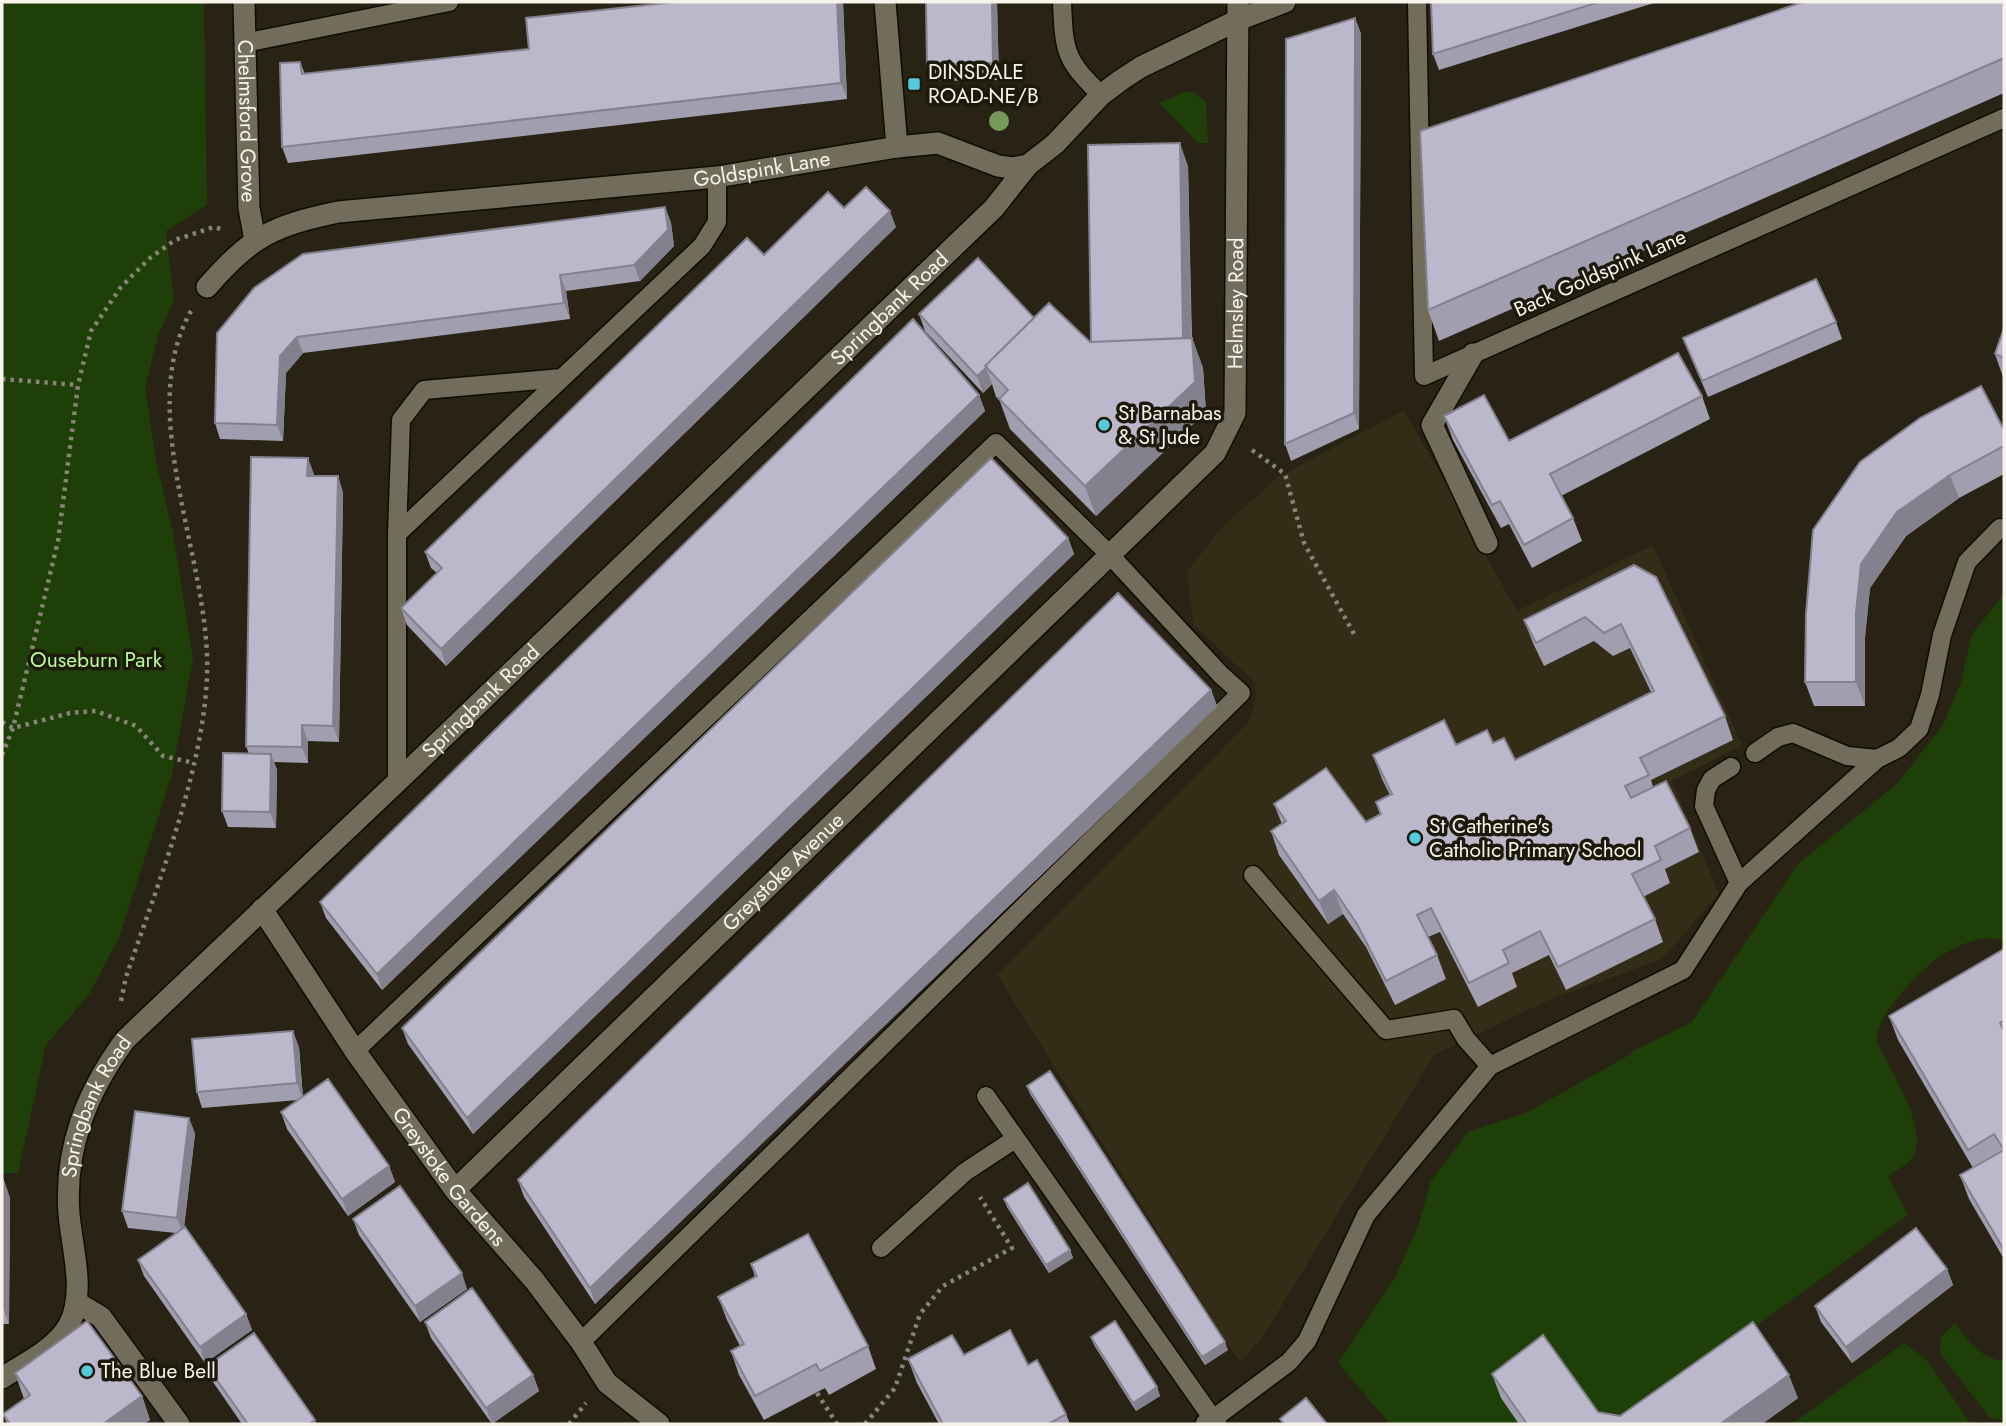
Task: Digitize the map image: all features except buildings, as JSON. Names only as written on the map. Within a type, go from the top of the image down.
[{"type":"street","name":"Chelmsford Grove","points":[[244,2],[248,208],[255,240]]},
{"type":"street","points":[[886,2],[897,147]]},
{"type":"street","points":[[1028,165],[1055,144],[1101,95],[1121,79],[1238,11],[1285,2]]},
{"type":"street","name":"Helmsley Road","points":[[1110,555],[1215,453],[1235,413],[1238,11]]},
{"type":"street","name":"Goldspink Lane","points":[[206,287],[233,258],[255,240],[303,219],[338,212],[717,177],[897,147],[938,143],[998,166],[1013,168],[1028,165]]},
{"type":"street","name":"Springbank Road","points":[[2,1378],[45,1349],[67,1328],[76,1302],[69,1212],[71,1167],[77,1132],[89,1098],[125,1040],[995,208],[1028,165]]},
{"type":"street","points":[[1473,354],[1432,425],[1488,543]]},
{"type":"street","name":"Greystoke Avenue","points":[[455,1190],[1110,555]]},
{"type":"street","name":"Greystoke Gardens","points":[[262,909],[355,1051],[455,1190],[534,1280],[581,1342],[607,1383],[659,1424]]},
{"type":"street","points":[[76,1302],[101,1317],[179,1424]]},
{"type":"lane","points":[[244,43],[449,2]]},
{"type":"lane","points":[[1062,2],[1064,42],[1069,60],[1101,95]]},
{"type":"lane","name":"Back Goldspink Lane","points":[[1417,2],[1426,144],[1424,376],[2004,118]]},
{"type":"lane","points":[[397,534],[702,246],[718,222],[717,177]]},
{"type":"lane","points":[[397,782],[397,534],[401,420],[424,390],[562,378]]},
{"type":"lane","points":[[355,1051],[996,443],[1110,555],[1221,675],[1241,693],[581,1342]]},
{"type":"lane","points":[[986,1096],[1212,1423],[1289,1362],[1307,1341],[1366,1215],[1490,1066],[1683,970],[1739,883],[1877,759],[1899,748],[1919,729],[1930,695],[1942,635],[1966,562],[2000,528]]},
{"type":"lane","points":[[1755,753],[1779,737],[1793,733],[1847,755],[1877,759]]},
{"type":"lane","points":[[1731,767],[1712,779],[1706,790],[1704,806],[1739,883]]},
{"type":"lane","points":[[1253,875],[1386,1030],[1454,1019],[1466,1039],[1490,1066]]},
{"type":"lane","points":[[880,1248],[965,1172],[1015,1139]]},
{"type":"path","points":[[2,755],[13,728],[58,541],[78,385],[91,331],[121,287],[150,258],[175,240],[214,227],[255,240]]},
{"type":"path","points":[[125,1040],[120,1018],[126,977],[194,763],[207,677],[204,610],[173,446],[170,373],[184,322],[206,287]]},
{"type":"path","points":[[2,379],[78,385]]},
{"type":"path","points":[[1226,431],[1285,474],[1304,543],[1354,634]]},
{"type":"path","points":[[2,722],[13,728],[70,713],[96,711],[136,726],[163,756],[194,763]]},
{"type":"path","points":[[864,1424],[895,1388],[920,1314],[943,1286],[1012,1248],[965,1172]]},
{"type":"path","points":[[817,1393],[837,1424]]},
{"type":"shaded area","name":"St Catherine's Catholic Primary School","points":[[1404,410],[1517,611],[1653,545],[1742,745],[1672,781],[1719,894],[1661,960],[1553,998],[1434,1055],[1262,1338],[1241,1361],[1234,1354],[997,975],[1247,724],[1257,696],[1253,681],[1193,624],[1187,572],[1221,528],[1278,477]]},
{"type":"green space","name":"Ouseburn Park","points":[[2,2],[204,2],[207,205],[166,231],[174,300],[158,336],[145,387],[156,461],[173,533],[193,658],[172,775],[119,937],[90,993],[46,1045],[18,1173],[2,1173]]},
{"type":"green space","points":[[1185,92],[1193,92],[1206,102],[1208,143],[1198,143],[1159,103]]},
{"type":"green space","points":[[2004,594],[2004,941],[1988,938],[1965,943],[1935,960],[1891,1006],[1878,1031],[1877,1041],[1905,1096],[1915,1125],[1917,1139],[1910,1161],[1888,1176],[1908,1215],[1622,1424],[1390,1424],[1338,1363],[1396,1276],[1419,1224],[1431,1181],[1468,1132],[1528,1112],[1631,1054],[1634,1059],[1631,1052],[1692,1022],[1798,864],[1898,783],[1943,725],[1961,682],[1972,634]]},
{"type":"green space","points":[[1955,1323],[1982,1353],[2004,1361],[2004,1421],[1990,1418],[1940,1353],[1941,1337]]},
{"type":"green space","points":[[1904,1343],[1928,1362],[1971,1424],[1792,1424]]},
{"type":"place","name":"DINSDALE ROAD-NE/B","points":[[914,84]]},
{"type":"place","name":"St Barnabas & St Jude","points":[[1104,425]]},
{"type":"place","name":"St Catherine's Catholic Primary School","points":[[1415,838]]},
{"type":"place","name":"The Blue Bell","points":[[87,1371]]}]
